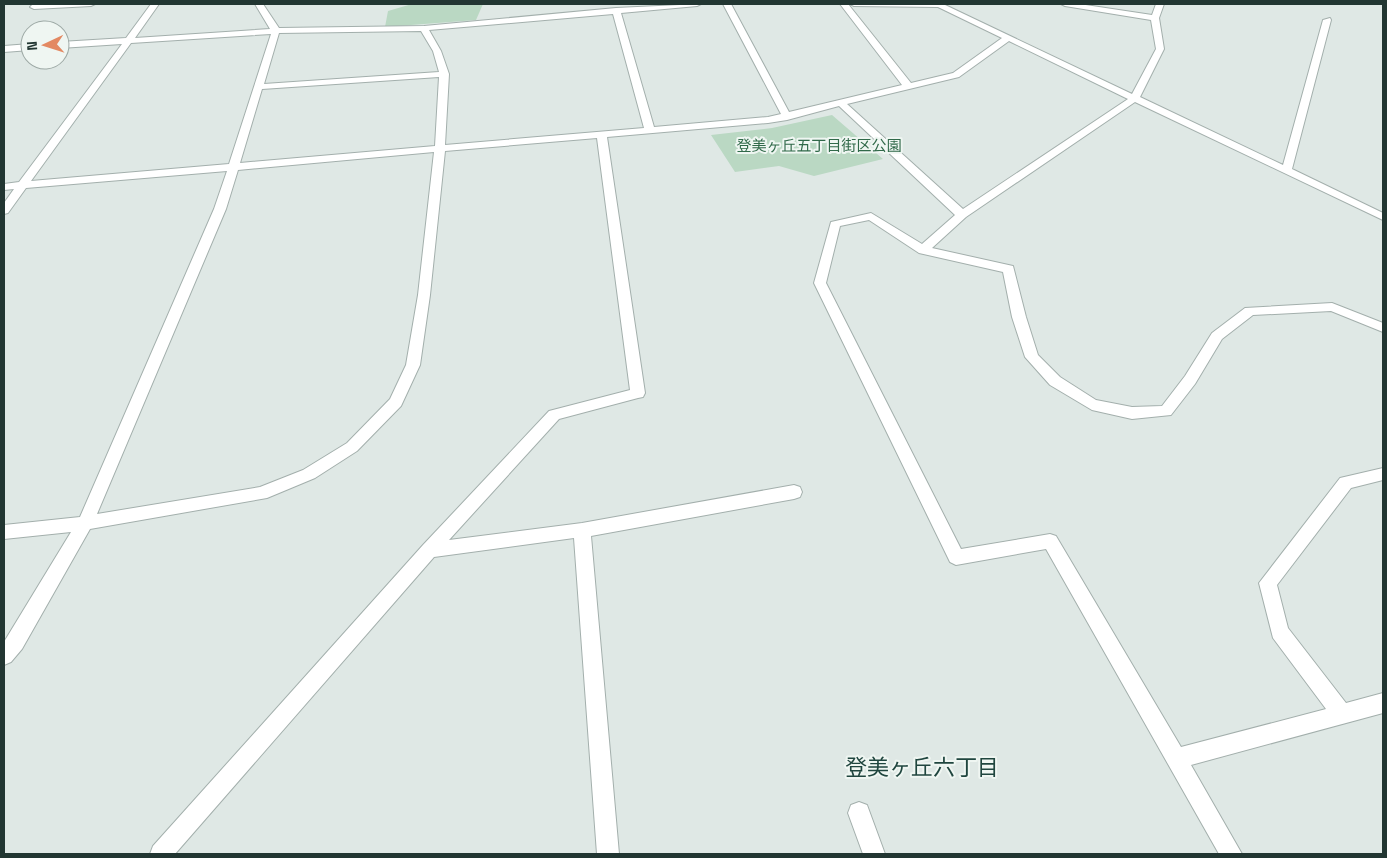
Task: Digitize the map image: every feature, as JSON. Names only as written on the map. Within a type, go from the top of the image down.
[{"type":"street","points":[[37,4],[34,7],[91,4]]},
{"type":"street","points":[[4,211],[155,4]]},
{"type":"street","points":[[259,4],[276,31]]},
{"type":"street","points":[[70,44],[276,31],[424,28],[697,4]]},
{"type":"street","points":[[727,4],[787,117]]},
{"type":"street","points":[[844,4],[908,86]]},
{"type":"street","points":[[854,4],[939,5],[1286,169],[1383,217]]},
{"type":"street","points":[[1065,4],[1155,18]]},
{"type":"street","points":[[923,250],[962,215],[1135,98],[1160,50],[1155,18],[1160,4]]},
{"type":"street","points":[[616,10],[650,131]]},
{"type":"street","points":[[1286,169],[1327,20]]},
{"type":"street","points":[[4,532],[85,523],[261,493],[309,474],[352,447],[396,402],[413,365],[424,295],[440,149],[444,74],[437,51],[424,28]]},
{"type":"street","points":[[4,656],[15,643],[85,523],[220,209],[276,31]]},
{"type":"street","points":[[4,187],[768,120],[842,104],[956,75],[1008,38]]},
{"type":"street","points":[[4,49],[20,48]]},
{"type":"street","points":[[258,87],[444,74]]},
{"type":"street","points":[[842,104],[962,215]]},
{"type":"street","points":[[161,854],[429,550],[554,415],[638,393],[602,135]]},
{"type":"street","points":[[1231,854],[1050,541],[956,556],[820,283],[835,224],[871,216],[923,250],[1009,269],[1019,317],[1032,357],[1055,380],[1092,405],[1132,412],[1166,412],[1190,380],[1217,336],[1250,311],[1332,307],[1383,328]]},
{"type":"street","points":[[1342,714],[1280,632],[1268,583],[1346,483],[1383,474]]},
{"type":"street","points":[[429,550],[582,530],[794,492]]},
{"type":"street","points":[[582,530],[608,854]]},
{"type":"street","points":[[1176,759],[1383,703]]},
{"type":"street","points":[[859,813],[874,854]]},
{"type":"green space","points":[[412,4],[483,4],[476,20],[385,27],[388,11]]},
{"type":"green space","name":"登美ヶ丘五丁目街区公園","points":[[832,115],[883,159],[814,176],[779,166],[735,172],[711,135],[772,128]]},
{"type":"district","name":"登美ヶ丘六丁目","points":[[922,767]]}]
